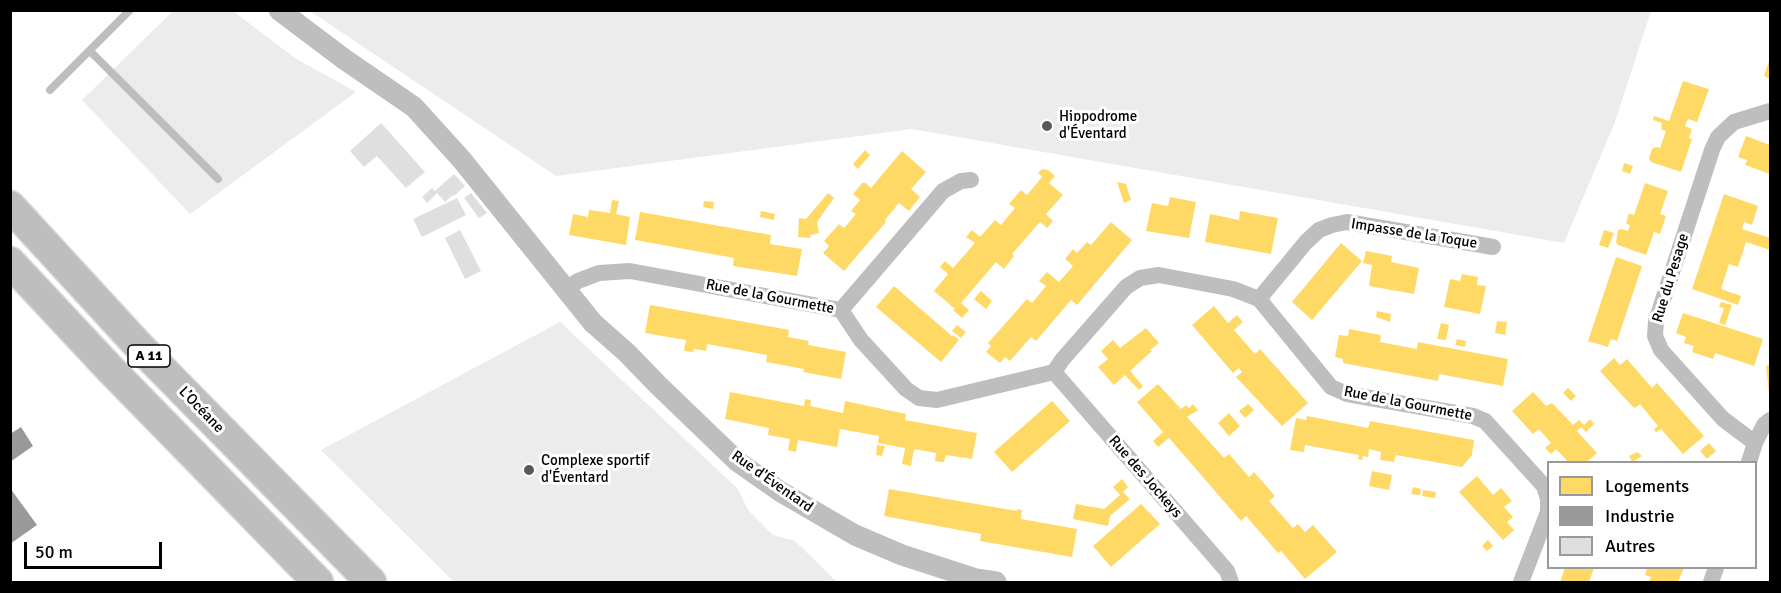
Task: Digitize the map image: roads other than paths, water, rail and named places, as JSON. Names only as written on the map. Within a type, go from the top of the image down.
[{"type":"highway","name":"L’Océane","points":[[10,206],[144,351],[371,582]]},
{"type":"highway","name":"A 11","points":[[10,262],[110,369],[318,582]]},
{"type":"street","name":"Rue d'Éventard","points":[[279,10],[344,59],[414,107],[462,160],[593,323],[627,352],[730,454],[781,492],[855,535],[902,555],[976,579],[996,582]]},
{"type":"street","name":"Rue du Pesage","points":[[1755,443],[1723,419],[1661,350],[1655,336],[1656,321],[1718,137],[1734,122],[1770,111]]},
{"type":"street","points":[[841,310],[943,191],[961,181],[971,180]]},
{"type":"street","name":"Impasse de la Toque","points":[[1260,299],[1306,242],[1319,230],[1332,225],[1347,222],[1493,247]]},
{"type":"street","name":"Rue de la Gourmette","points":[[566,289],[578,281],[599,273],[630,270],[841,310],[861,340],[906,389],[919,398],[937,400],[1054,372]]},
{"type":"street","points":[[1054,372],[1126,287],[1140,278],[1159,275],[1233,289],[1260,299]]},
{"type":"street","name":"Rue de la Gourmette","points":[[1260,299],[1331,387],[1347,394],[1473,416],[1485,421],[1544,486],[1547,496]]},
{"type":"street","name":"Rue des Jockeys","points":[[1054,372],[1227,571],[1231,582]]},
{"type":"street","points":[[1749,461],[1764,425],[1770,420]]},
{"type":"street","name":"Rue de la Gourmette","points":[[1521,582],[1547,514]]},
{"type":"lane","points":[[50,90],[130,10]]},
{"type":"lane","points":[[90,51],[218,179]]},
{"type":"place","name":"Hippodrome d'Éventard","points":[[1047,126]]},
{"type":"place","name":"Complexe sportif d'Éventard","points":[[529,470]]}]
